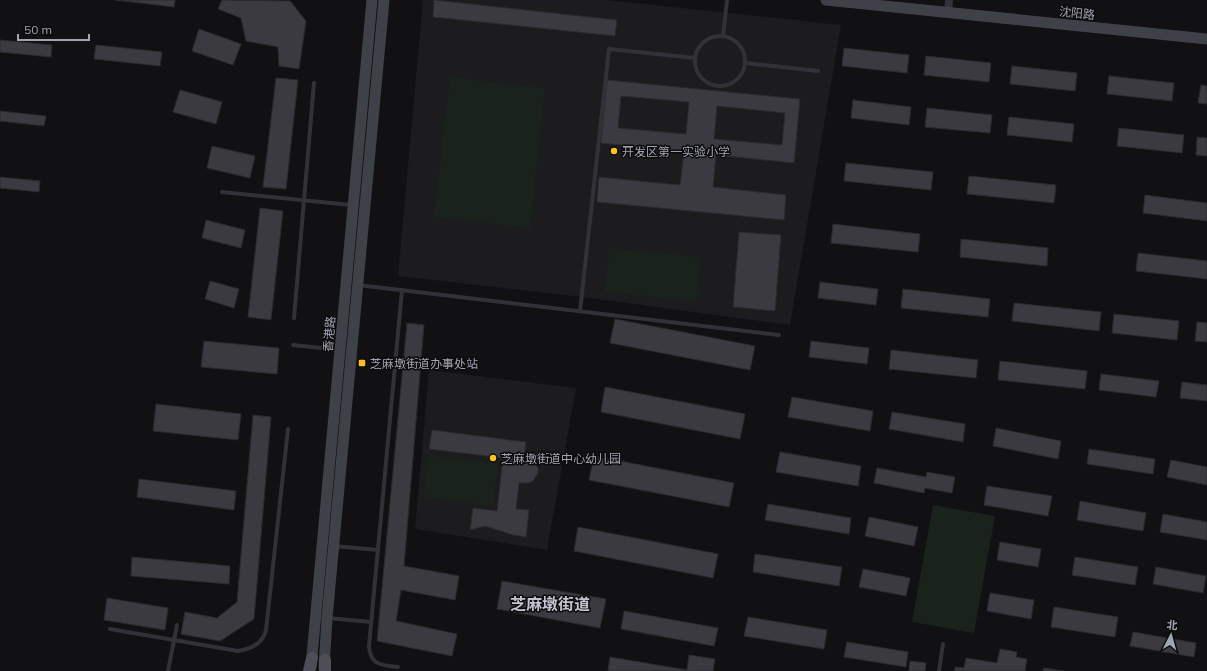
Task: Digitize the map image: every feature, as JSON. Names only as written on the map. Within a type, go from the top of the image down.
[{"type":"main road","name":"香港路","points":[[312,658],[372,0]]},
{"type":"main road","name":"香港路","points":[[324,667],[327,618],[384,0]]},
{"type":"main road","name":"沈阳路","points":[[826,0],[1207,39]]},
{"type":"main road","points":[[310,671],[312,658]]},
{"type":"street","points":[[948,13],[949,0]]},
{"type":"lane","points":[[723,36],[726,0]]},
{"type":"lane","points":[[723,36],[740,45],[745,57],[745,63],[740,77],[734,82],[728,85],[714,85],[702,78],[696,65],[695,58],[702,44],[708,39],[723,36]]},
{"type":"lane","points":[[580,311],[609,50],[695,58]]},
{"type":"lane","points":[[745,63],[818,72]]},
{"type":"lane","points":[[294,318],[314,83]]},
{"type":"lane","points":[[222,192],[354,205]]},
{"type":"lane","points":[[358,285],[779,335]]},
{"type":"lane","points":[[398,667],[378,664],[374,661],[369,652],[402,290]]},
{"type":"lane","points":[[293,345],[341,350]]},
{"type":"lane","points":[[110,629],[238,650],[252,647],[264,637],[288,429]]},
{"type":"lane","points":[[334,546],[378,550]]},
{"type":"lane","points":[[327,618],[371,622]]},
{"type":"lane","points":[[168,671],[177,625]]},
{"type":"lane","points":[[939,671],[943,644]]},
{"type":"shaded area","name":"开发区第一实验小学","points":[[423,0],[606,0],[841,25],[790,325],[582,297],[398,276]]},
{"type":"shaded area","points":[[450,77],[545,88],[530,228],[434,217]]},
{"type":"shaded area","points":[[609,248],[701,257],[696,302],[605,292]]},
{"type":"shaded area","name":"芝麻墩街道中心幼儿园","points":[[429,370],[576,388],[547,550],[415,529]]},
{"type":"shaded area","points":[[429,455],[498,464],[493,506],[423,497]]},
{"type":"shaded area","points":[[933,505],[995,516],[974,633],[912,622]]},
{"type":"building","points":[[115,0],[175,0],[174,7]]},
{"type":"building","points":[[222,0],[290,1],[306,21],[299,69],[279,66],[278,47],[246,41],[241,18],[218,9]]},
{"type":"building","points":[[434,0],[617,20],[615,36],[433,17]]},
{"type":"building","points":[[199,29],[241,44],[233,65],[192,51]]},
{"type":"building","points":[[0,40],[52,45],[51,57],[0,52]]},
{"type":"building","points":[[96,45],[162,52],[160,66],[94,59]]},
{"type":"building","points":[[844,48],[909,55],[907,73],[842,66]]},
{"type":"building","points":[[926,56],[991,63],[989,82],[924,75]]},
{"type":"building","points":[[1012,66],[1077,73],[1075,91],[1010,84]]},
{"type":"building","points":[[1109,76],[1174,83],[1172,101],[1107,94]]},
{"type":"building","points":[[276,78],[298,80],[286,189],[263,187]]},
{"type":"building","points":[[607,80],[800,99],[794,163],[716,155],[713,187],[786,195],[784,220],[597,202],[599,177],[680,185],[684,151],[601,143]],"holes":[[[621,96],[689,102],[686,134],[618,128]],[[717,106],[785,113],[782,145],[714,139]]]},
{"type":"building","points":[[1201,85],[1207,86],[1207,104],[1198,103]]},
{"type":"building","points":[[180,90],[222,102],[216,124],[173,112]]},
{"type":"building","points":[[853,100],[911,107],[909,125],[851,118]]},
{"type":"building","points":[[927,108],[992,115],[990,133],[925,127]]},
{"type":"building","points":[[0,111],[46,116],[44,126],[0,121]]},
{"type":"building","points":[[1009,117],[1074,124],[1072,142],[1007,135]]},
{"type":"building","points":[[1119,128],[1184,135],[1182,153],[1117,146]]},
{"type":"building","points":[[1197,137],[1207,138],[1207,156],[1196,155]]},
{"type":"building","points":[[212,146],[255,156],[250,178],[207,168]]},
{"type":"building","points":[[846,163],[933,172],[931,190],[844,181]]},
{"type":"building","points":[[969,176],[1056,185],[1054,203],[967,194]]},
{"type":"building","points":[[0,177],[40,181],[39,192],[0,188]]},
{"type":"building","points":[[1145,195],[1207,203],[1207,221],[1143,213]]},
{"type":"building","points":[[260,208],[283,211],[271,320],[248,317]]},
{"type":"building","points":[[206,220],[245,230],[241,248],[202,238]]},
{"type":"building","points":[[833,224],[920,234],[918,252],[831,243]]},
{"type":"building","points":[[739,232],[781,235],[775,311],[733,307]]},
{"type":"building","points":[[961,239],[1048,248],[1047,266],[960,257]]},
{"type":"building","points":[[1138,253],[1207,261],[1207,279],[1136,271]]},
{"type":"building","points":[[210,281],[239,289],[234,308],[205,299]]},
{"type":"building","points":[[820,282],[878,289],[876,305],[818,298]]},
{"type":"building","points":[[903,289],[990,299],[988,317],[901,308]]},
{"type":"building","points":[[1014,303],[1101,312],[1099,331],[1012,321]]},
{"type":"building","points":[[1114,314],[1179,321],[1177,340],[1112,333]]},
{"type":"building","points":[[615,319],[755,346],[750,370],[610,343]]},
{"type":"building","points":[[1197,322],[1207,323],[1207,342],[1195,341]]},
{"type":"building","points":[[407,323],[424,325],[404,566],[459,576],[455,600],[401,590],[396,621],[457,634],[452,656],[377,641]]},
{"type":"building","points":[[204,341],[279,348],[277,374],[201,367]]},
{"type":"building","points":[[811,341],[869,348],[867,364],[809,357]]},
{"type":"building","points":[[891,350],[978,360],[976,378],[889,369]]},
{"type":"building","points":[[1000,361],[1087,371],[1085,389],[998,380]]},
{"type":"building","points":[[1101,374],[1159,381],[1156,397],[1099,390]]},
{"type":"building","points":[[1182,382],[1207,385],[1207,401],[1180,398]]},
{"type":"building","points":[[605,387],[745,414],[740,439],[601,412]]},
{"type":"building","points":[[792,397],[873,411],[870,431],[788,417]]},
{"type":"building","points":[[156,404],[241,414],[238,440],[153,431]]},
{"type":"building","points":[[892,412],[965,424],[963,442],[889,429]]},
{"type":"building","points":[[253,415],[271,417],[254,619],[220,641],[181,634],[185,612],[217,618],[237,602]]},
{"type":"building","points":[[996,428],[1061,441],[1058,459],[993,446]]},
{"type":"building","points":[[432,430],[526,442],[524,458],[533,460],[538,468],[538,473],[533,481],[519,483],[516,509],[529,510],[526,537],[513,535],[485,526],[470,530],[473,508],[497,511],[503,458],[429,449]]},
{"type":"building","points":[[1089,449],[1155,459],[1153,474],[1087,464]]},
{"type":"building","points":[[780,452],[861,466],[858,486],[776,472]]},
{"type":"building","points":[[594,456],[734,483],[729,507],[589,480]]},
{"type":"building","points":[[1171,460],[1207,467],[1207,485],[1167,477]]},
{"type":"building","points":[[877,468],[926,477],[927,472],[955,477],[952,493],[925,488],[924,493],[874,483]]},
{"type":"building","points":[[139,479],[236,491],[234,510],[137,497]]},
{"type":"building","points":[[987,486],[1052,496],[1048,516],[984,505]]},
{"type":"building","points":[[1080,501],[1146,513],[1143,531],[1077,520]]},
{"type":"building","points":[[768,504],[851,518],[849,534],[765,520]]},
{"type":"building","points":[[1163,514],[1207,522],[1207,540],[1160,532]]},
{"type":"building","points":[[869,517],[918,527],[914,546],[865,536]]},
{"type":"building","points":[[578,527],[718,554],[713,578],[574,551]]},
{"type":"building","points":[[1000,542],[1041,549],[1038,567],[997,560]]},
{"type":"building","points":[[755,554],[842,567],[839,586],[753,572]]},
{"type":"building","points":[[132,557],[230,566],[229,584],[131,576]]},
{"type":"building","points":[[1075,557],[1138,567],[1135,585],[1072,575]]},
{"type":"building","points":[[1156,567],[1206,576],[1203,593],[1153,584]]},
{"type":"building","points":[[863,569],[910,578],[906,596],[859,587]]},
{"type":"building","points":[[502,581],[606,599],[600,628],[497,609]]},
{"type":"building","points":[[990,593],[1034,600],[1031,619],[987,611]]},
{"type":"building","points":[[107,598],[168,608],[165,630],[104,620]]},
{"type":"building","points":[[1054,607],[1118,617],[1115,637],[1051,627]]},
{"type":"building","points":[[624,611],[718,628],[714,646],[621,629]]},
{"type":"building","points":[[748,617],[827,630],[824,649],[744,636]]},
{"type":"building","points":[[1133,632],[1196,643],[1194,657],[1130,646]]},
{"type":"building","points":[[847,642],[908,652],[906,667],[844,657]]},
{"type":"building","points":[[1000,649],[1017,652],[1016,657],[1027,659],[1025,671],[955,671],[955,667],[964,668],[966,658],[997,663]]},
{"type":"building","points":[[689,655],[715,659],[713,671],[608,671],[610,657],[687,670]]},
{"type":"building","points":[[910,661],[926,663],[925,671],[909,671]]},
{"type":"building","points":[[1044,668],[1064,671],[1043,671]]},
{"type":"place","name":"开发区第一实验小学","points":[[614,151]]},
{"type":"place","name":"芝麻墩街道办事处站","points":[[362,363]]},
{"type":"place","name":"芝麻墩街道中心幼儿园","points":[[493,458]]},
{"type":"district","name":"芝麻墩街道","points":[[550,604]]}]
